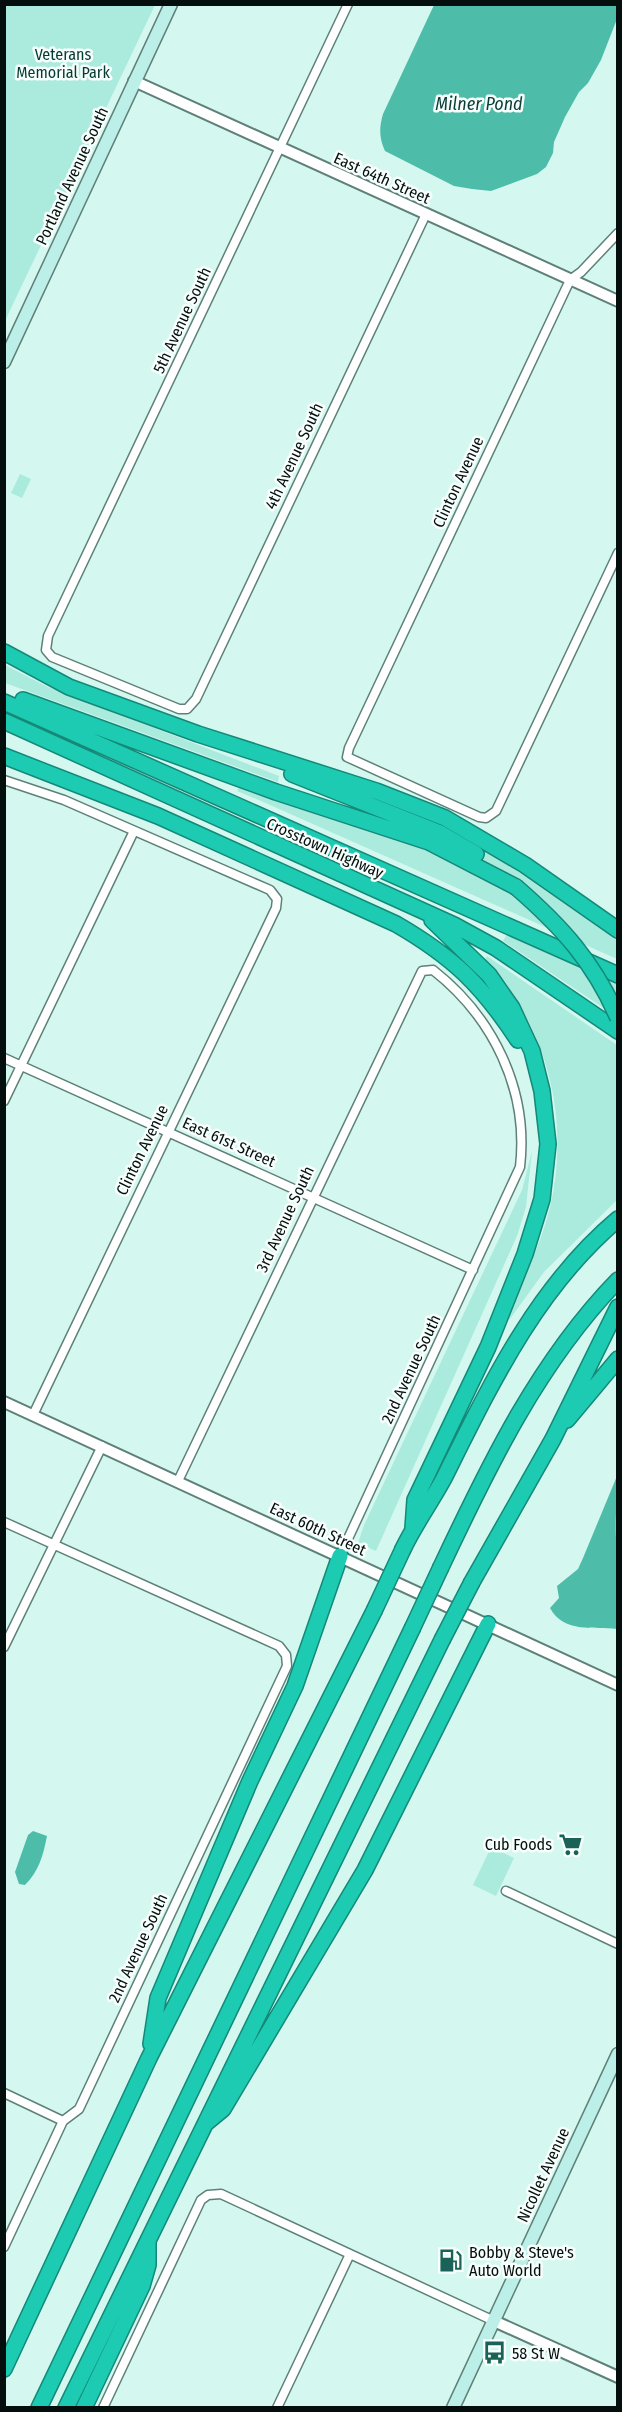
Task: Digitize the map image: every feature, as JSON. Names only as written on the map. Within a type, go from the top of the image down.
[{"type":"highway","points":[[4,652],[69,687],[198,734],[376,791],[445,818],[525,865],[618,930]]},
{"type":"highway","points":[[4,693],[276,792],[429,842],[488,870],[516,887]]},
{"type":"highway","name":"Crosstown Highway","points":[[4,702],[618,975]]},
{"type":"highway","name":"Crosstown Highway","points":[[4,721],[454,925],[496,948],[618,1031]]},
{"type":"highway","points":[[198,734],[218,746],[440,833],[500,871],[575,943],[607,994],[618,1018]]},
{"type":"highway","points":[[4,756],[158,816],[396,924],[434,946],[464,971],[492,1001],[519,1040],[542,1090]]},
{"type":"highway","points":[[413,1528],[415,1500],[488,1347],[525,1254],[542,1199],[548,1144],[542,1090],[532,1051],[512,1008],[473,958],[423,912]]},
{"type":"highway","points":[[4,2370],[149,2058],[374,1611],[413,1528],[434,1497],[506,1356],[547,1293],[596,1237],[618,1219]]},
{"type":"highway","points":[[39,2408],[441,1567],[510,1431],[548,1365],[592,1305],[618,1280]]},
{"type":"highway","points":[[66,2408],[203,2124],[442,1640],[553,1439],[587,1365],[618,1306]]},
{"type":"highway","points":[[553,1439],[618,1359]]},
{"type":"highway","points":[[149,2058],[158,1998],[250,1781],[295,1686],[340,1556]]},
{"type":"highway","points":[[203,2124],[223,2109],[365,1870],[488,1624]]},
{"type":"highway","points":[[84,2408],[142,2286],[148,2265],[148,2239]]},
{"type":"highway","points":[[4,2344],[24,2326]]},
{"type":"main road","name":"Portland Avenue South","points":[[4,362],[171,4]]},
{"type":"main road","name":"Nicollet Avenue","points":[[453,2408],[618,2054]]},
{"type":"street","name":"5th Avenue South","points":[[187,709],[179,709],[52,657],[46,650],[48,636],[348,4]]},
{"type":"street","name":"East 64th Street","points":[[134,81],[618,301]]},
{"type":"street","name":"4th Avenue South","points":[[187,709],[196,699],[426,214]]},
{"type":"street","name":"Clinton Avenue","points":[[618,233],[581,272],[570,280],[349,748],[347,757],[355,763],[486,818],[496,811],[618,554]]},
{"type":"street","points":[[4,780],[64,800],[134,831],[4,1101]]},
{"type":"street","name":"Clinton Avenue","points":[[33,1414],[276,908],[277,899],[270,890],[134,831]]},
{"type":"street","name":"2nd Avenue South","points":[[340,1556],[509,1196],[520,1167],[523,1141],[513,1082],[499,1049],[476,1011],[433,970],[422,972]]},
{"type":"street","name":"3rd Avenue South","points":[[178,1481],[422,972]]},
{"type":"street","name":"East 61st Street","points":[[4,1058],[473,1270]]},
{"type":"street","name":"East 60th Street","points":[[4,1401],[618,1685]]},
{"type":"street","points":[[6,1643],[102,1446]]},
{"type":"street","points":[[4,1522],[54,1545]]},
{"type":"street","name":"2nd Avenue South","points":[[4,2247],[63,2121],[79,2109],[287,1666],[286,1655],[279,1646],[54,1545]]},
{"type":"street","points":[[506,1891],[618,1944]]},
{"type":"street","points":[[4,2093],[63,2121]]},
{"type":"street","points":[[103,2408],[201,2200],[208,2195],[221,2194],[618,2378]]},
{"type":"street","points":[[277,2408],[350,2254]]},
{"type":"green space","name":"Veterans Memorial Park","points":[[4,5],[155,5],[5,321]]},
{"type":"green space","points":[[20,474],[31,479],[22,498],[11,493]]},
{"type":"green space","points":[[5,665],[48,687],[279,776],[278,782],[5,683]]},
{"type":"green space","points":[[240,786],[413,843],[445,858],[458,834],[397,807],[338,788],[389,800],[477,840],[617,936],[617,959],[237,791]]},
{"type":"green space","points":[[507,934],[617,981],[617,1017],[503,941]]},
{"type":"green space","points":[[487,956],[617,1045],[617,1200],[544,1272],[510,1319],[506,1318],[525,1277],[550,1207],[556,1174],[555,1107],[549,1075],[538,1043],[506,985],[485,959]]},
{"type":"green space","points":[[532,1151],[526,1207],[517,1236],[376,1551],[358,1543],[364,1525],[522,1190]]},
{"type":"green space","points":[[491,1847],[514,1858],[496,1896],[473,1885]]},
{"type":"water","name":"Milner Pond","points":[[434,5],[617,5],[617,19],[601,60],[565,117],[546,167],[537,174],[491,191],[472,189],[454,186],[385,151],[380,133],[383,114]]},
{"type":"water","points":[[617,1476],[617,1629],[571,1625],[563,1622],[550,1608],[559,1598],[557,1586],[578,1569]]},
{"type":"water","points":[[33,1831],[47,1836],[44,1850],[40,1863],[30,1880],[25,1885],[19,1884],[15,1872],[28,1835]]},
{"type":"place","name":"Cub Foods","points":[[570,1844]]},
{"type":"place","name":"Bobby & Steve's Auto World","points":[[451,2261]]},
{"type":"place","name":"58 St W","points":[[494,2353]]}]
